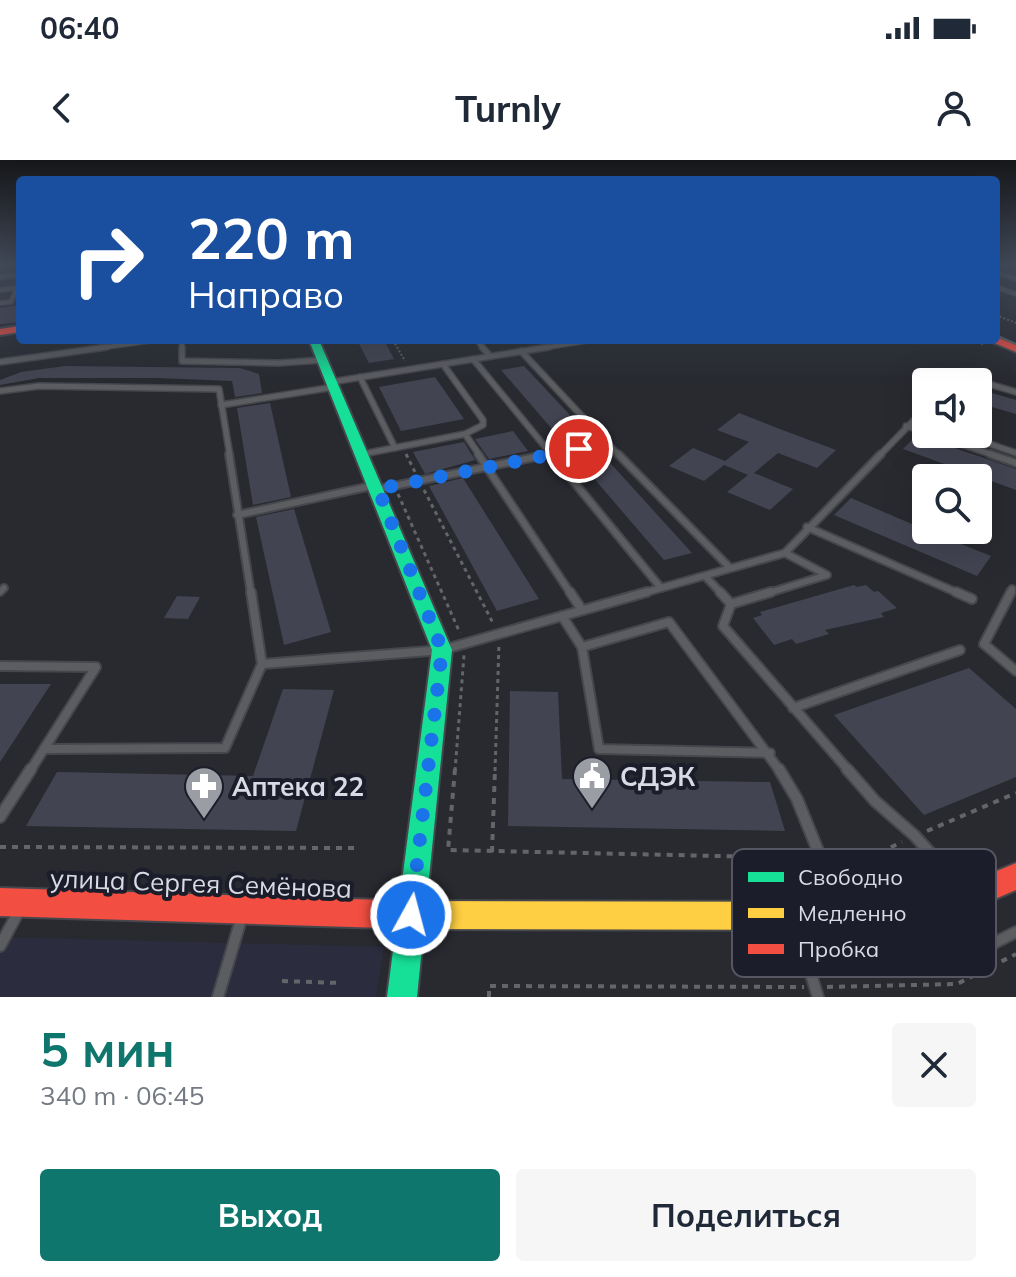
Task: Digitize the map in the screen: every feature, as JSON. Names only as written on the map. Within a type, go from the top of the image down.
[{"type":"street","points":[[316,344],[378,487],[442,650],[402,997]]},
{"type":"street","name":"улица Сергея Семёнова","points":[[996,885],[1016,876]]},
{"type":"street","name":"улица Сергея Семёнова","points":[[0,902],[411,915],[732,917]]},
{"type":"lane","points":[[0,362],[128,344]]},
{"type":"lane","points":[[182,344],[182,361],[279,363],[322,360]]},
{"type":"lane","points":[[480,344],[490,356]]},
{"type":"lane","points":[[532,344],[537,349]]},
{"type":"lane","points":[[221,405],[360,377],[568,344]]},
{"type":"lane","points":[[521,351],[730,568]]},
{"type":"lane","points":[[473,359],[661,588]]},
{"type":"lane","points":[[405,361],[410,369]]},
{"type":"lane","points":[[363,454],[465,434],[483,425],[483,420],[443,364]]},
{"type":"lane","points":[[360,377],[395,448]]},
{"type":"lane","points":[[992,385],[1016,392]]},
{"type":"lane","points":[[0,391],[39,386],[219,389],[262,664],[225,748],[44,749]]},
{"type":"lane","points":[[262,664],[442,650],[785,553],[912,421]]},
{"type":"lane","points":[[906,426],[912,428]]},
{"type":"lane","points":[[465,434],[582,610]]},
{"type":"lane","points":[[237,515],[607,443]]},
{"type":"lane","points":[[992,445],[1016,453]]},
{"type":"lane","points":[[972,448],[1016,463]]},
{"type":"lane","points":[[807,527],[972,599]]},
{"type":"lane","points":[[731,604],[827,575],[785,553]]},
{"type":"lane","points":[[705,576],[731,604]]},
{"type":"lane","points":[[1012,589],[984,644],[1016,671]]},
{"type":"lane","points":[[731,604],[723,626],[875,801],[927,849]]},
{"type":"lane","points":[[562,616],[582,647],[599,749],[770,753]]},
{"type":"lane","points":[[582,647],[669,622],[770,753],[797,799],[817,849]]},
{"type":"lane","points":[[793,708],[960,650]]},
{"type":"lane","points":[[0,666],[96,667],[0,817]]},
{"type":"lane","points":[[0,946],[24,903]]},
{"type":"lane","points":[[218,997],[244,911]]},
{"type":"lane","points":[[996,942],[1016,932]]},
{"type":"path","points":[[395,344],[405,361]]},
{"type":"path","points":[[887,849],[1016,793]]},
{"type":"path","points":[[0,847],[355,848]]},
{"type":"path","points":[[448,850],[732,856]]},
{"type":"path","points":[[996,964],[1016,954]]},
{"type":"path","points":[[489,997],[489,986],[816,992],[957,984],[971,977]]},
{"type":"path","points":[[282,981],[340,983]]},
{"type":"shaded area","points":[[0,937],[384,947],[376,997],[0,997]]},
{"type":"building","points":[[16,306],[16,322],[0,324],[0,308]]},
{"type":"building","points":[[359,344],[386,344],[394,359],[369,363]]},
{"type":"building","points":[[65,366],[240,368],[259,374],[262,393],[235,397],[232,381],[157,378],[39,378],[0,385],[0,380],[21,372]]},
{"type":"building","points":[[524,366],[584,430],[558,436],[501,370]]},
{"type":"building","points":[[435,377],[464,419],[401,431],[379,387]]},
{"type":"building","points":[[992,393],[1016,400],[1016,414],[992,407]]},
{"type":"building","points":[[270,403],[291,497],[253,505],[237,408]]},
{"type":"building","points":[[739,413],[836,450],[817,468],[778,453],[754,473],[793,489],[770,510],[727,492],[748,475],[724,465],[704,481],[669,466],[693,448],[725,461],[749,442],[717,430]]},
{"type":"building","points":[[513,431],[528,451],[489,459],[475,439]]},
{"type":"building","points":[[912,440],[912,448],[955,448],[1016,469],[1016,490],[992,481],[992,464],[944,464],[903,449]]},
{"type":"building","points":[[464,442],[475,460],[425,474],[413,452]]},
{"type":"building","points":[[603,455],[692,553],[664,560],[579,461]]},
{"type":"building","points":[[463,478],[539,599],[497,611],[429,486]]},
{"type":"building","points":[[851,498],[912,524],[912,544],[961,544],[991,556],[977,576],[834,515]]},
{"type":"building","points":[[294,509],[331,632],[284,645],[256,517]]},
{"type":"building","points":[[854,585],[866,585],[874,592],[878,591],[897,608],[881,613],[884,617],[825,630],[829,634],[796,644],[792,639],[774,645],[753,618],[762,615],[760,612]]},
{"type":"building","points":[[177,596],[200,597],[188,619],[164,618]]},
{"type":"building","points":[[969,668],[1016,709],[1016,777],[924,815],[834,715]]},
{"type":"building","points":[[0,684],[51,684],[0,762]]},
{"type":"building","points":[[283,689],[334,690],[296,831],[26,826],[57,772],[253,776]]},
{"type":"building","points":[[510,691],[558,692],[562,779],[770,782],[785,831],[508,826]]},
{"type":"tram line","points":[[1000,337],[1016,344]]},
{"type":"traffic: fast","points":[[316,344],[442,650],[402,997]]},
{"type":"traffic: slow","points":[[416,915],[732,916]]},
{"type":"traffic: jam","points":[[0,332],[16,330]]},
{"type":"traffic: jam","points":[[1000,342],[1016,349]]},
{"type":"traffic: jam","points":[[996,885],[1016,876]]},
{"type":"traffic: jam","points":[[0,902],[416,915]]},
{"type":"place","name":"СДЭК","points":[[592,810]]},
{"type":"place","name":"Аптека 22","points":[[204,820]]},
{"type":"route","points":[[411,915],[442,650],[378,489],[579,449]]}]
